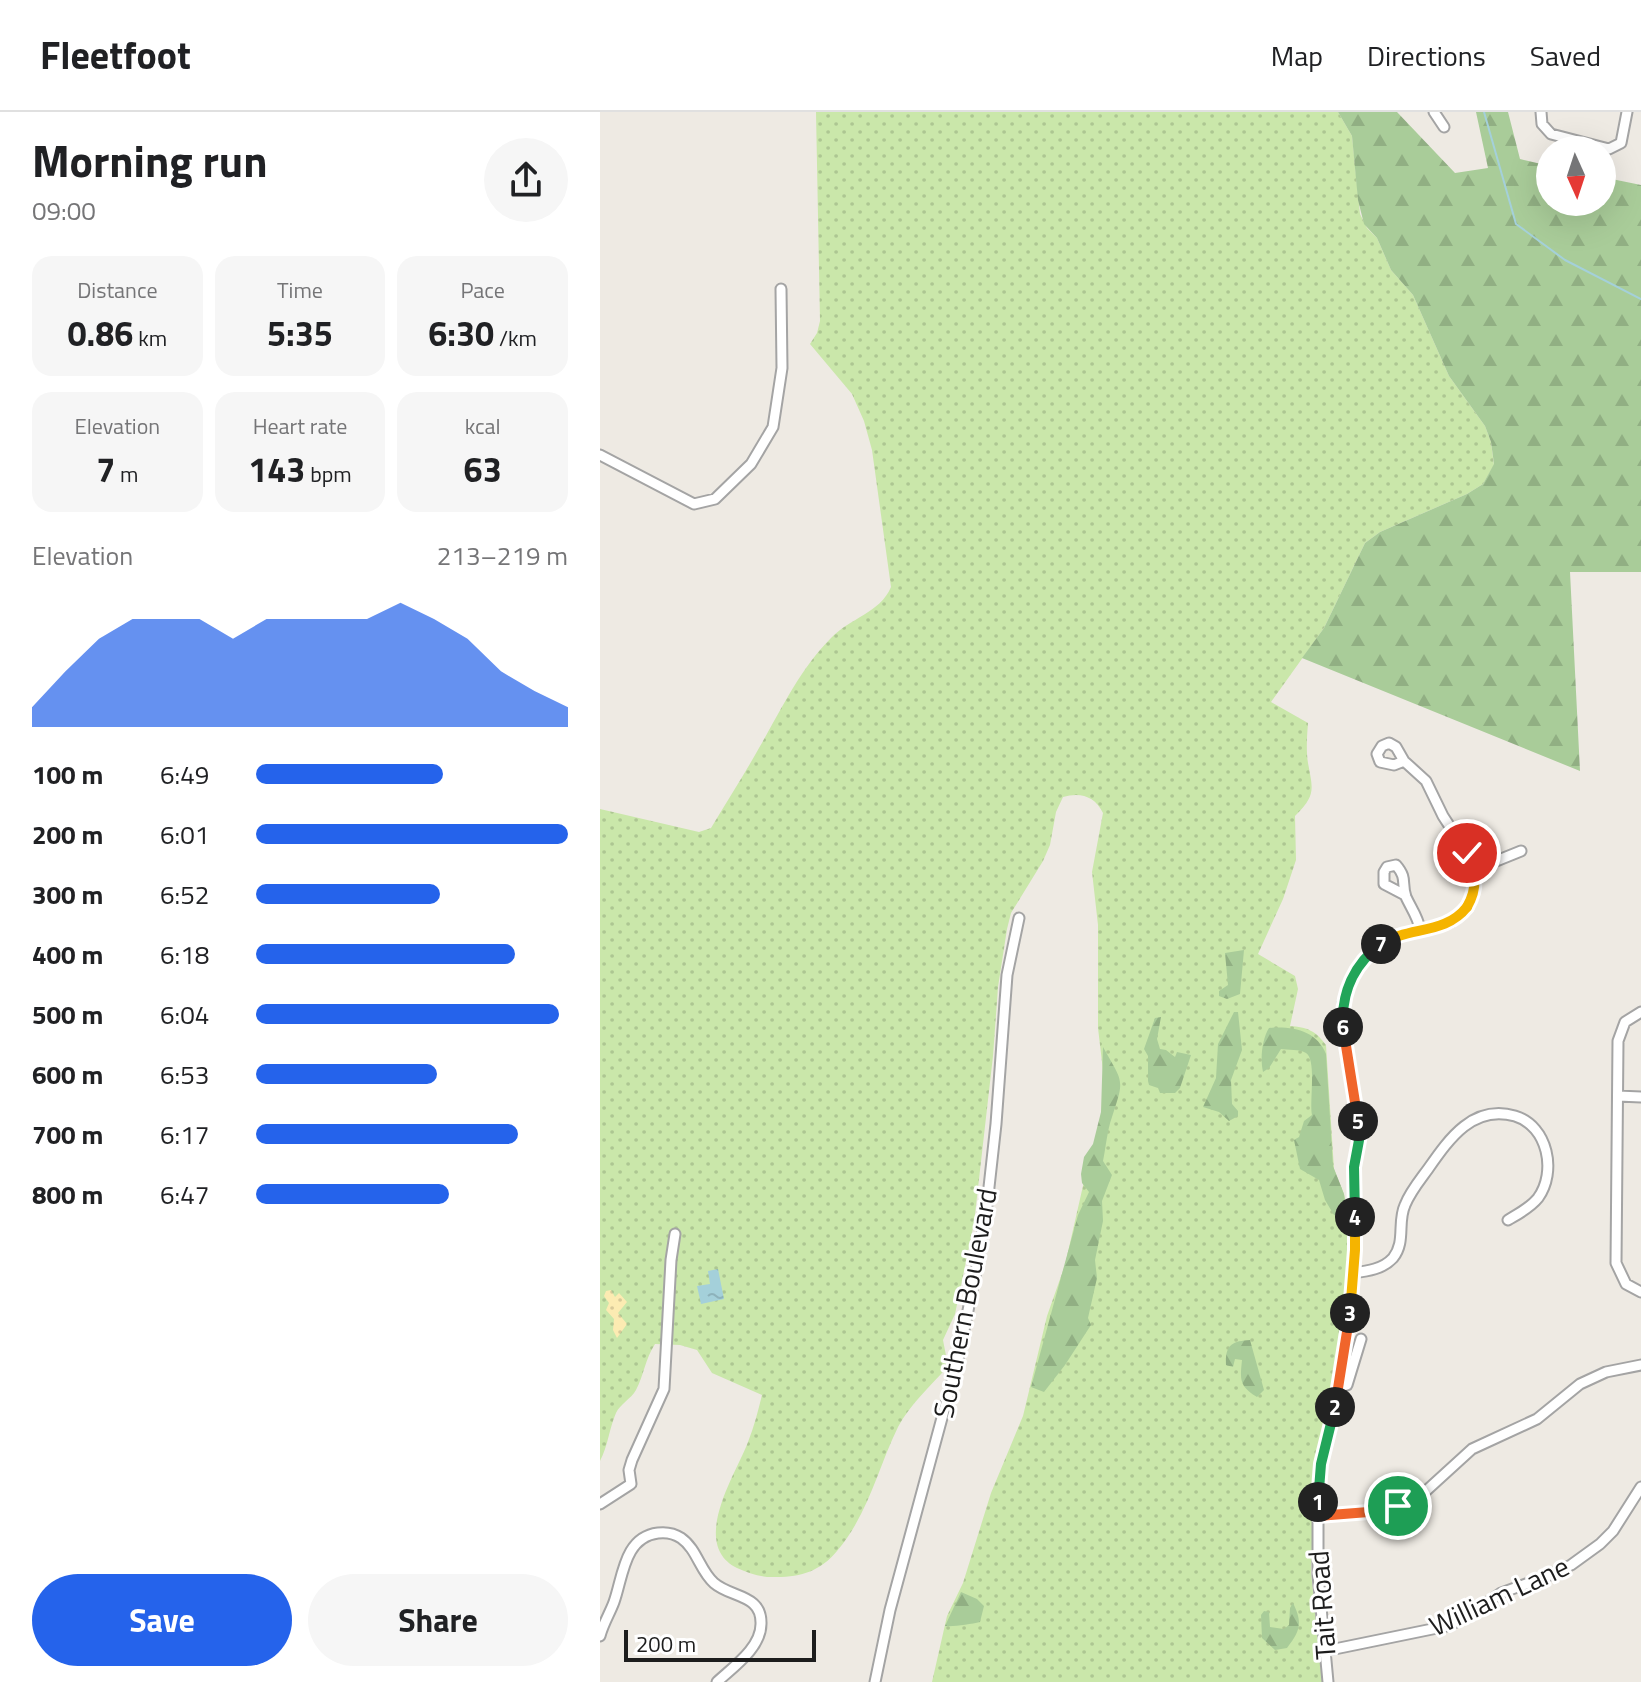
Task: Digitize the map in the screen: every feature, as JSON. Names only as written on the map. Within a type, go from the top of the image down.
[{"type":"street","points":[[1434,112],[1444,127]]},
{"type":"street","points":[[1541,112],[1544,129],[1551,134],[1614,149],[1623,139],[1627,112]]},
{"type":"street","points":[[600,455],[694,504],[715,499],[751,464],[773,427],[782,368],[781,289]]},
{"type":"street","points":[[1404,761],[1426,781],[1474,870],[1521,851]]},
{"type":"street","name":"Tait Road","points":[[1328,1682],[1318,1575],[1321,1464],[1340,1387],[1353,1273],[1354,1167],[1360,1135],[1344,1043],[1343,1003],[1350,981],[1361,962],[1378,946],[1399,935],[1444,926],[1464,911],[1474,891],[1474,870]]},
{"type":"street","points":[[1405,895],[1420,929]]},
{"type":"street","name":"Southern Boulevard","points":[[875,1682],[890,1610],[946,1405],[969,1307],[988,1195],[1007,975],[1019,918]]},
{"type":"street","points":[[1641,1012],[1629,1018],[1618,1041],[1616,1263],[1626,1284],[1641,1292]]},
{"type":"street","points":[[1618,1096],[1641,1097]]},
{"type":"street","points":[[1353,1273],[1377,1268],[1395,1255],[1400,1242],[1405,1204],[1448,1139],[1460,1127],[1476,1119],[1500,1114],[1522,1118],[1538,1130],[1544,1143],[1547,1168],[1542,1192],[1533,1203],[1508,1220]]},
{"type":"street","points":[[600,1504],[631,1484],[629,1470],[632,1460],[664,1389],[675,1234]]},
{"type":"street","name":"Tait Road","points":[[1340,1387],[1347,1385],[1351,1377],[1361,1339]]},
{"type":"street","points":[[1318,1516],[1381,1511],[1413,1499],[1472,1449],[1537,1419],[1580,1384],[1606,1372],[1641,1365]]},
{"type":"street","name":"William Lane","points":[[1325,1651],[1447,1626],[1511,1588],[1559,1572],[1603,1541],[1641,1487]]},
{"type":"street","points":[[600,1636],[615,1601],[629,1553],[652,1534],[673,1534],[689,1545],[715,1584],[748,1599],[760,1613],[761,1627],[756,1643],[717,1682]]},
{"type":"green space","points":[[816,112],[1338,112],[1352,136],[1360,214],[1377,238],[1391,270],[1413,295],[1449,376],[1485,426],[1491,442],[1494,465],[1483,484],[1380,532],[1365,543],[1324,628],[1271,702],[1308,723],[1307,753],[1312,786],[1307,803],[1295,816],[1296,860],[1283,899],[1258,954],[1295,976],[1298,989],[1290,1026],[1311,1031],[1326,1045],[1334,1169],[1344,1194],[1351,1238],[1339,1368],[1314,1487],[1311,1572],[1322,1682],[932,1682],[947,1616],[963,1583],[991,1493],[1023,1416],[1047,1316],[1065,1265],[1085,1177],[1104,1127],[1104,1079],[1098,1028],[1098,925],[1092,872],[1103,813],[1096,803],[1086,797],[1063,797],[1056,812],[1050,845],[1011,913],[1007,929],[998,987],[974,1223],[955,1314],[943,1340],[948,1366],[898,1427],[865,1506],[848,1537],[823,1564],[791,1576],[754,1574],[737,1568],[723,1557],[717,1543],[716,1526],[720,1508],[750,1436],[762,1395],[712,1373],[697,1350],[680,1345],[655,1344],[636,1390],[616,1413],[600,1461],[600,809],[699,832],[711,828],[810,663],[839,631],[880,603],[891,587],[872,450],[864,421],[852,394],[810,344],[820,321]]},
{"type":"green space","points":[[1338,112],[1397,112],[1455,173],[1488,168],[1476,112],[1508,112],[1520,159],[1536,163],[1536,216],[1616,216],[1616,180],[1641,185],[1641,572],[1570,572],[1580,771],[1302,658],[1324,628],[1365,543],[1380,532],[1467,494],[1483,484],[1494,464],[1485,426],[1449,376],[1413,295],[1391,270],[1377,238],[1364,224],[1358,200],[1352,136]]},
{"type":"green space","points":[[1244,950],[1240,994],[1227,999],[1219,996],[1219,991],[1228,985],[1225,953]]},
{"type":"green space","points":[[1234,1012],[1238,1012],[1242,1050],[1231,1080],[1232,1104],[1238,1116],[1229,1121],[1219,1112],[1203,1107],[1216,1078],[1218,1044]]},
{"type":"green space","points":[[1161,1017],[1157,1039],[1160,1049],[1175,1057],[1177,1052],[1191,1055],[1180,1088],[1175,1093],[1160,1093],[1148,1081],[1148,1056],[1144,1049],[1155,1018]]},
{"type":"green space","points":[[1269,1028],[1287,1028],[1310,1035],[1326,1054],[1333,1166],[1344,1194],[1348,1220],[1334,1215],[1319,1180],[1300,1169],[1294,1140],[1299,1137],[1304,1121],[1312,1115],[1309,1057],[1300,1051],[1281,1049],[1263,1072],[1262,1049]]},
{"type":"green space","points":[[1103,1047],[1118,1075],[1120,1087],[1103,1161],[1112,1175],[1102,1201],[1103,1221],[1095,1260],[1097,1278],[1088,1318],[1091,1325],[1044,1392],[1031,1387],[1078,1215],[1089,1192],[1082,1183],[1081,1174],[1101,1112]]},
{"type":"green space","points":[[1250,1340],[1264,1390],[1257,1397],[1242,1382],[1242,1360],[1235,1359],[1233,1367],[1226,1365],[1231,1345]]},
{"type":"green space","points":[[961,1592],[984,1606],[980,1622],[945,1626]]},
{"type":"green space","points":[[1293,1603],[1299,1622],[1297,1632],[1287,1648],[1275,1650],[1262,1638],[1261,1615],[1264,1611],[1269,1612],[1270,1627],[1284,1629],[1289,1625]]},
{"type":"sand","points":[[611,1290],[615,1297],[619,1293],[627,1302],[618,1313],[627,1324],[617,1338],[613,1330],[614,1319],[606,1310],[609,1303],[604,1296],[606,1291]]},
{"type":"water","points":[[718,1269],[724,1299],[701,1304],[697,1286],[710,1284],[708,1271]]},
{"type":"waterway","points":[[1484,112],[1516,224],[1565,260],[1641,299]]},
{"type":"route","points":[[1398,1506],[1381,1511],[1318,1516],[1321,1464],[1342,1370],[1355,1250],[1354,1167],[1360,1135],[1343,1030],[1343,1003],[1355,971],[1378,946],[1399,935],[1444,926],[1464,911],[1472,898],[1475,882],[1467,853]]}]
